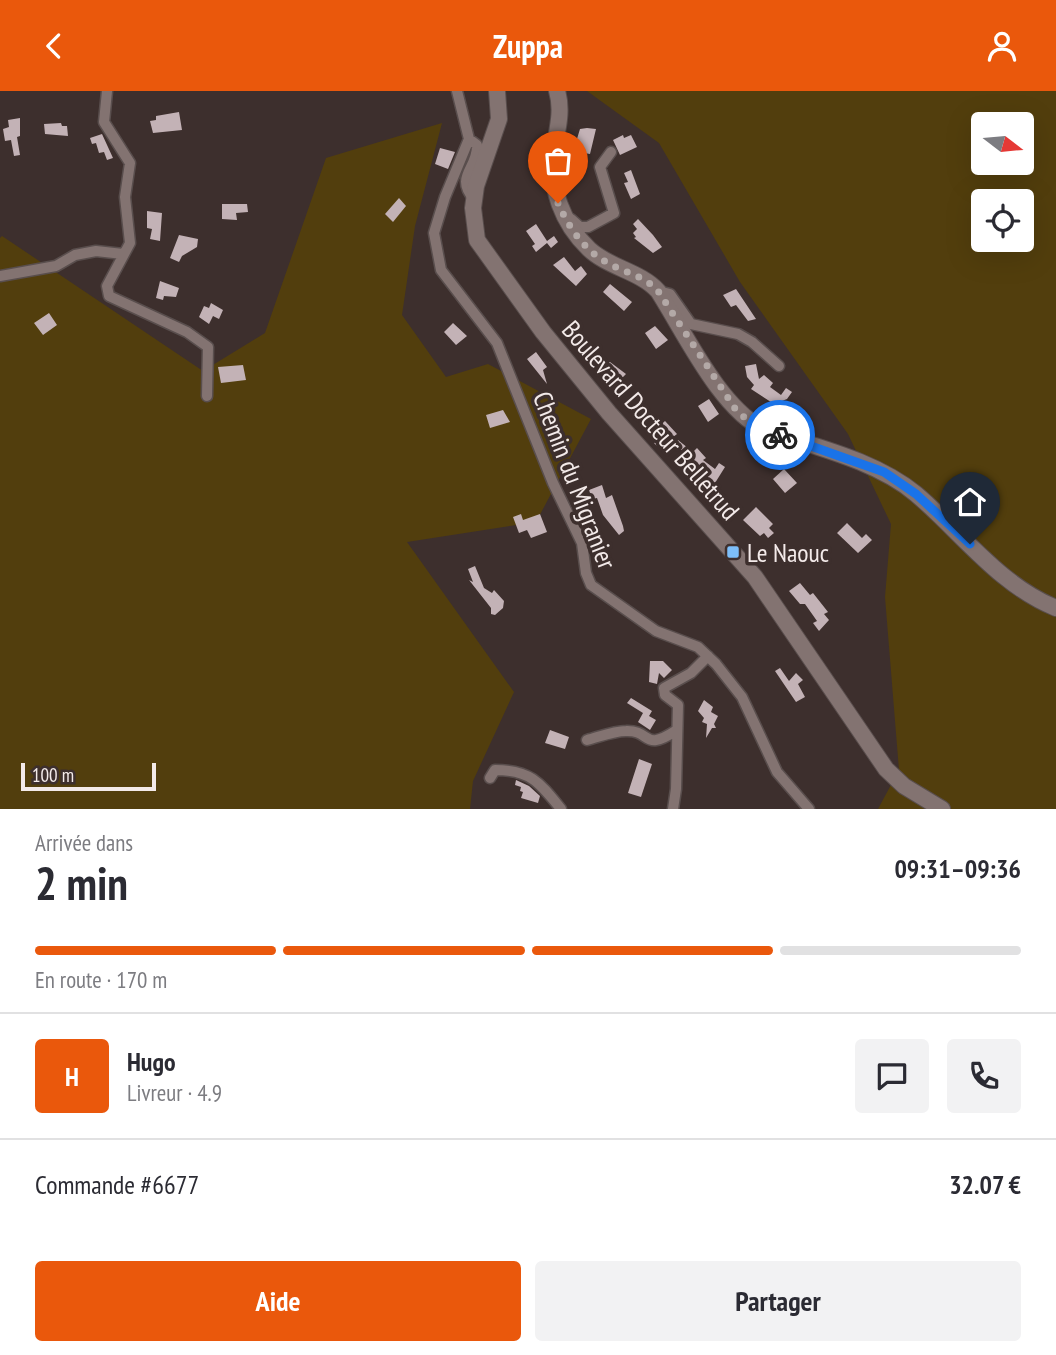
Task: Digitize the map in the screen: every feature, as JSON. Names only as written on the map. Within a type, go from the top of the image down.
[{"type":"main road","name":"Boulevard Docteur Belletrud","points":[[497,91],[499,120],[474,199],[473,221],[477,240],[543,332],[609,413],[755,577],[886,769],[904,786],[942,809]]},
{"type":"main road","points":[[557,91],[560,110],[553,176],[558,203],[565,218],[578,237],[604,261],[652,283],[725,396],[752,424],[884,472],[916,494],[994,569],[1022,591],[1056,608]]},
{"type":"street","points":[[107,91],[104,122],[131,163],[125,197],[130,243],[107,286],[109,296],[187,332],[208,347],[207,395]]},
{"type":"street","points":[[457,91],[469,139],[477,145],[477,153],[464,183],[466,191],[474,199]]},
{"type":"street","name":"Chemin du Migranier","points":[[469,139],[445,197],[434,233],[441,270],[497,343],[553,483],[582,543],[586,573],[591,585],[656,631],[698,647],[708,656],[742,697],[777,772],[810,809]]},
{"type":"street","points":[[565,218],[571,218],[580,227],[588,227],[614,213],[600,167],[611,152]]},
{"type":"street","points":[[0,276],[56,266],[75,255],[96,251],[123,254]]},
{"type":"street","points":[[658,291],[670,294],[691,324],[738,334],[752,342],[779,366]]},
{"type":"street","points":[[673,809],[678,705],[665,695],[664,688],[691,673],[708,656]]},
{"type":"street","points":[[587,740],[622,730],[657,741],[677,730]]},
{"type":"street","points":[[490,778],[495,770],[524,773],[538,780],[561,809]]},
{"type":"shaded area","points":[[587,91],[1056,91],[1056,809],[878,809],[899,770],[885,597],[891,524],[848,434],[740,282],[659,143]]},
{"type":"shaded area","points":[[442,123],[415,226],[402,315],[446,377],[488,364],[591,419],[536,522],[407,542],[514,692],[473,781],[470,809],[0,809],[0,238],[2,236],[203,371],[265,333],[326,158]]},
{"type":"building","points":[[179,112],[182,130],[153,133],[150,121],[156,120],[156,116]]},
{"type":"building","points":[[20,118],[20,136],[17,137],[20,155],[14,156],[11,140],[5,141],[3,129],[9,127],[8,120]]},
{"type":"building","points":[[61,123],[62,126],[67,126],[68,136],[45,134],[44,124]]},
{"type":"building","points":[[580,129],[596,129],[590,154],[578,152],[580,143],[576,142]]},
{"type":"building","points":[[102,134],[113,158],[107,160],[104,152],[99,153],[96,143],[92,144],[90,138]]},
{"type":"building","points":[[623,135],[624,138],[631,135],[637,147],[620,155],[613,140]]},
{"type":"building","points":[[440,148],[455,152],[448,169],[435,164]]},
{"type":"building","points":[[631,170],[640,194],[631,199],[624,183],[628,182],[624,173]]},
{"type":"building","points":[[399,198],[406,206],[393,222],[385,214]]},
{"type":"building","points":[[222,204],[247,204],[248,212],[236,213],[237,220],[222,219]]},
{"type":"building","points":[[147,211],[162,213],[160,241],[150,239],[152,229],[147,228]]},
{"type":"building","points":[[638,219],[662,247],[653,253],[634,238],[636,237],[633,233],[637,229],[633,224]]},
{"type":"building","points":[[536,224],[547,241],[554,236],[558,242],[551,248],[547,243],[536,252],[532,246],[535,244],[526,231]]},
{"type":"building","points":[[179,235],[198,239],[197,247],[182,256],[179,262],[170,258]]},
{"type":"building","points":[[564,257],[575,271],[581,266],[587,274],[576,286],[553,265]]},
{"type":"building","points":[[160,281],[179,288],[176,297],[164,296],[163,300],[156,298]]},
{"type":"building","points":[[610,284],[632,302],[624,311],[603,292]]},
{"type":"building","points":[[736,289],[756,319],[748,321],[736,305],[731,307],[723,295]]},
{"type":"building","points":[[211,303],[223,310],[219,319],[213,316],[209,324],[199,317],[204,306],[209,308]]},
{"type":"building","points":[[49,313],[57,325],[43,335],[34,323]]},
{"type":"building","points":[[453,323],[467,336],[456,345],[444,332]]},
{"type":"building","points":[[655,326],[668,340],[656,349],[645,333]]},
{"type":"building","points":[[536,352],[547,367],[543,370],[547,384],[527,359]]},
{"type":"building","points":[[610,362],[626,374],[615,385],[600,371]]},
{"type":"building","points":[[756,364],[759,379],[764,375],[773,383],[770,387],[781,395],[786,388],[792,392],[787,399],[774,404],[751,389],[754,385],[747,377],[745,366]]},
{"type":"building","points":[[243,365],[246,380],[221,383],[218,367]]},
{"type":"building","points":[[709,399],[719,414],[708,422],[698,406]]},
{"type":"building","points":[[503,410],[510,422],[490,428],[486,415]]},
{"type":"building","points":[[665,421],[677,434],[659,448],[654,443],[660,438],[656,429]]},
{"type":"building","points":[[678,440],[693,452],[697,448],[706,458],[703,460],[715,469],[719,463],[725,467],[710,491],[703,486],[708,480],[698,473],[701,471],[675,443]]},
{"type":"building","points":[[784,469],[797,483],[785,493],[773,479]]},
{"type":"building","points":[[602,485],[606,498],[612,495],[623,526],[624,531],[619,535],[603,515],[597,498],[592,499],[589,490]]},
{"type":"building","points":[[756,507],[773,524],[769,528],[774,533],[768,538],[764,533],[760,536],[743,520]]},
{"type":"building","points":[[521,514],[523,520],[540,514],[547,532],[531,538],[527,530],[519,533],[513,517]]},
{"type":"building","points":[[847,523],[862,538],[866,534],[872,540],[858,553],[837,533]]},
{"type":"building","points":[[475,566],[484,588],[492,593],[494,590],[504,601],[503,608],[495,615],[491,614],[491,608],[469,580],[473,582],[468,569]]},
{"type":"building","points":[[800,583],[810,595],[813,593],[828,612],[824,614],[829,620],[819,631],[813,623],[817,621],[805,604],[800,604],[789,591]]},
{"type":"building","points":[[650,661],[663,661],[672,670],[664,678],[659,673],[657,684],[649,682]]},
{"type":"building","points":[[780,668],[789,681],[796,673],[803,680],[798,684],[805,697],[796,702],[775,671]]},
{"type":"building","points":[[631,698],[652,711],[649,716],[656,720],[650,730],[638,722],[643,713],[627,703]]},
{"type":"building","points":[[704,700],[713,707],[711,712],[718,716],[714,724],[716,728],[712,728],[706,738],[707,724],[702,722],[704,718],[698,711]]},
{"type":"building","points":[[550,730],[569,737],[565,749],[545,743]]},
{"type":"building","points":[[639,759],[652,764],[641,797],[628,793]]},
{"type":"building","points":[[516,780],[529,786],[540,796],[538,803],[521,798],[523,792],[520,791],[521,787],[515,785]]},
{"type":"way so far","points":[[558,203],[571,228],[591,251],[604,261],[652,283],[736,410],[752,424],[780,435]]},
{"type":"place","name":"Le Naouc","points":[[733,552]]},
{"type":"route","points":[[780,435],[884,472],[916,494],[970,544]]}]
